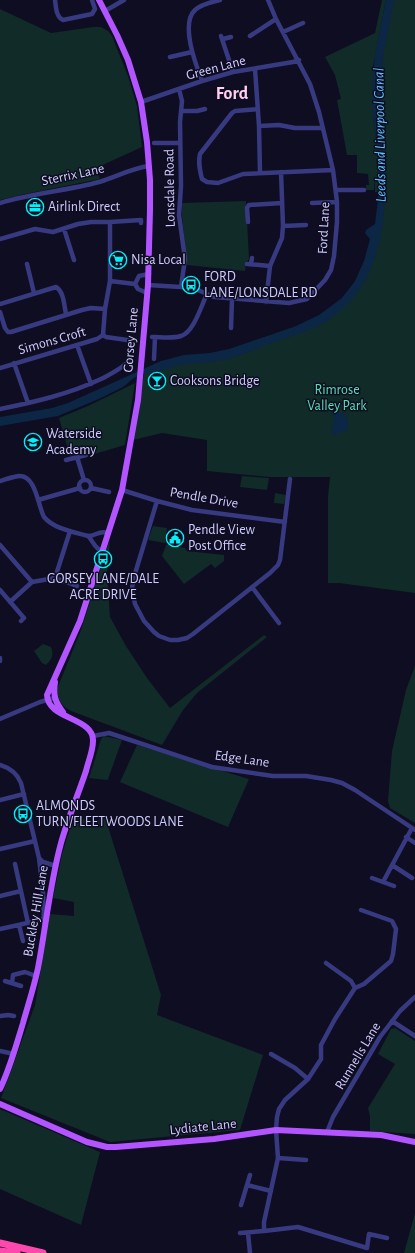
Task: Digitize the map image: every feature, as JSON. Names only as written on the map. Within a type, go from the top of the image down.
[{"type":"highway","points":[[0,1243],[43,1253]]},
{"type":"highway","points":[[2,1250],[17,1253]]},
{"type":"main road","name":"Gorsey Lane","points":[[51,699],[47,694],[80,621],[122,490],[136,412],[149,274],[149,166],[141,102],[128,60],[99,0]]},
{"type":"main road","points":[[51,699],[54,709],[85,726],[93,736]]},
{"type":"main road","name":"Buckley Hill Lane","points":[[0,1089],[14,1054],[36,976],[45,919],[62,840],[91,754],[93,736]]},
{"type":"main road","name":"Lydiate Lane","points":[[0,1104],[87,1142],[106,1147],[214,1139],[276,1130],[381,1136],[415,1142]]},
{"type":"street","points":[[54,0],[57,14],[63,20],[90,15],[94,11],[95,7],[92,0]]},
{"type":"street","points":[[105,11],[122,0]]},
{"type":"street","points":[[202,81],[192,52],[189,26],[190,18],[195,9],[200,6],[220,0]]},
{"type":"street","name":"Ford Lane","points":[[148,285],[181,287],[198,290],[214,297],[289,303],[307,300],[332,270],[337,222],[337,202],[333,170],[310,84],[299,60],[276,19],[268,0]]},
{"type":"street","points":[[250,36],[276,19]]},
{"type":"street","points":[[284,32],[303,23]]},
{"type":"street","points":[[231,37],[222,38],[233,72]]},
{"type":"street","points":[[170,57],[192,52]]},
{"type":"street","name":"Green Lane","points":[[141,102],[233,72],[299,60]]},
{"type":"street","points":[[255,69],[259,126],[260,172]]},
{"type":"street","name":"Lonsdale Road","points":[[179,89],[182,101],[180,143],[181,186],[179,215],[185,259],[181,287]]},
{"type":"street","points":[[181,111],[197,111],[205,109]]},
{"type":"street","points":[[258,109],[235,111],[232,113],[200,154],[199,169],[202,179],[207,182],[218,183],[243,174],[260,172],[333,170]]},
{"type":"street","points":[[259,126],[279,125],[295,128],[322,128]]},
{"type":"street","points":[[154,143],[180,143]]},
{"type":"street","name":"Sterrix Lane","points":[[0,203],[24,196],[99,182],[138,168],[149,166]]},
{"type":"street","points":[[266,302],[270,266],[282,238],[281,172]]},
{"type":"street","points":[[336,190],[364,190]]},
{"type":"street","points":[[312,203],[337,202]]},
{"type":"street","points":[[248,222],[247,208],[249,205],[282,203]]},
{"type":"street","points":[[0,239],[35,230],[53,232],[91,222],[141,220]]},
{"type":"street","name":"Simons Croft","points":[[0,368],[97,339],[103,335],[105,309],[110,280],[110,222]]},
{"type":"street","points":[[283,226],[306,225]]},
{"type":"street","points":[[64,228],[74,260]]},
{"type":"street","points":[[252,258],[249,264],[270,266]]},
{"type":"street","points":[[27,264],[34,293]]},
{"type":"street","points":[[135,284],[139,276],[149,274]]},
{"type":"street","points":[[110,280],[135,284],[138,289],[147,293]]},
{"type":"street","points":[[0,304],[53,287],[58,288],[61,293],[66,314]]},
{"type":"street","points":[[154,359],[153,337],[177,337],[188,332],[207,294]]},
{"type":"street","points":[[231,328],[232,299]]},
{"type":"street","points":[[0,312],[3,329],[11,332],[66,314],[90,308],[105,309]]},
{"type":"street","points":[[103,335],[106,337],[134,342]]},
{"type":"street","points":[[77,345],[91,384]]},
{"type":"street","points":[[0,408],[56,396],[91,384],[123,367],[130,360]]},
{"type":"street","points":[[14,363],[28,403]]},
{"type":"street","points":[[66,460],[86,455]]},
{"type":"street","points":[[77,457],[84,480]]},
{"type":"street","points":[[0,481],[20,476],[27,478],[33,486],[42,513],[47,521],[54,526],[88,536],[92,536],[99,532],[108,533]]},
{"type":"street","points":[[157,501],[132,588],[137,609],[154,632],[162,638],[178,640],[187,638],[252,588],[274,570],[279,563],[290,479]]},
{"type":"street","points":[[84,480],[87,480],[90,483],[91,488]]},
{"type":"street","points":[[80,488],[80,484],[84,480]]},
{"type":"street","points":[[80,488],[85,492],[89,491],[91,488]]},
{"type":"street","points":[[38,500],[80,488]]},
{"type":"street","points":[[91,488],[109,492]]},
{"type":"street","name":"Pendle Drive","points":[[122,490],[192,510],[285,522]]},
{"type":"street","points":[[55,578],[70,531]]},
{"type":"street","points":[[88,536],[95,548],[102,551]]},
{"type":"street","points":[[1,548],[32,582]]},
{"type":"street","points":[[10,602],[32,582],[55,578],[77,586]]},
{"type":"street","points":[[252,588],[279,623]]},
{"type":"street","points":[[0,590],[24,618],[21,621]]},
{"type":"street","points":[[0,719],[51,699]]},
{"type":"street","name":"Edge Lane","points":[[93,736],[109,733],[212,768],[273,776],[306,776],[342,783],[413,829]]},
{"type":"street","points":[[0,765],[12,770],[19,778],[24,794],[39,858],[45,919],[0,929]]},
{"type":"street","points":[[0,800],[24,794]]},
{"type":"street","points":[[383,882],[406,838],[413,829]]},
{"type":"street","points":[[406,838],[415,843]]},
{"type":"street","points":[[0,849],[35,841]]},
{"type":"street","points":[[39,858],[43,862],[56,866]]},
{"type":"street","points":[[15,864],[14,870],[21,891],[28,923]]},
{"type":"street","points":[[392,865],[412,878]]},
{"type":"street","points":[[372,878],[394,886]]},
{"type":"street","points":[[0,896],[21,891]]},
{"type":"street","points":[[264,1231],[264,1222],[278,1158],[276,1130],[277,1117],[281,1105],[308,1079],[322,1058],[321,1044],[355,988],[364,984],[391,961],[396,929],[392,922],[361,910]]},
{"type":"street","points":[[19,925],[23,941]]},
{"type":"street","points":[[326,963],[352,981],[355,988]]},
{"type":"street","points":[[12,983],[13,975],[25,972],[36,976]]},
{"type":"street","points":[[5,981],[21,986]]},
{"type":"street","name":"Runnells Lane","points":[[327,1132],[333,1117],[380,1037],[400,1011],[415,997]]},
{"type":"street","points":[[2,1017],[14,1016]]},
{"type":"street","points":[[392,1021],[415,1036]]},
{"type":"street","points":[[0,1051],[14,1054]]},
{"type":"street","points":[[271,1054],[295,1068],[308,1079]]},
{"type":"street","points":[[278,1158],[306,1160]]},
{"type":"street","points":[[242,1205],[250,1175]]},
{"type":"street","points":[[248,1185],[271,1191]]},
{"type":"street","points":[[240,1233],[298,1227],[366,1250],[369,1234],[386,1238]]},
{"type":"street","points":[[248,1232],[250,1253]]},
{"type":"green space","points":[[382,0],[386,0],[373,67],[373,117],[379,152],[378,192],[375,192],[375,176],[374,190],[366,190],[366,185],[369,185],[368,174],[357,173],[357,155],[347,155],[337,100],[341,99],[335,75],[325,57],[375,33]]},
{"type":"green space","name":"Rimrose Valley Park","points":[[390,0],[415,0],[415,593],[339,583],[328,583],[328,496],[330,477],[269,477],[207,471],[207,440],[162,433],[129,441],[145,370],[209,357],[327,315],[363,275],[382,198],[376,90]]},
{"type":"green space","points":[[0,9],[51,33],[93,27],[101,27],[108,31],[112,36],[128,76],[137,106],[142,147],[96,168],[100,179],[0,200]]},
{"type":"green space","points":[[246,201],[249,259],[246,263],[245,271],[187,265],[182,203]]},
{"type":"green space","points":[[135,383],[125,445],[91,455],[89,451],[70,456],[59,418],[88,406]]},
{"type":"green space","points":[[242,476],[269,478],[267,490],[240,487]]},
{"type":"green space","points":[[275,493],[286,495],[284,504],[274,503]]},
{"type":"green space","points":[[153,526],[167,528],[165,543],[148,540]]},
{"type":"green space","points":[[110,539],[107,575],[110,617],[126,646],[147,678],[170,708],[264,635],[267,637],[197,693],[183,710],[162,745],[71,711],[62,705],[58,696],[57,689],[81,630]]},
{"type":"green space","points":[[169,544],[185,548],[187,551],[224,555],[224,561],[215,568],[211,564],[184,584],[162,556],[166,545]]},
{"type":"green space","points":[[43,644],[51,647],[52,652],[51,659],[46,665],[42,663],[34,651]]},
{"type":"green space","points":[[415,666],[415,823],[390,808],[388,801],[392,751],[406,690]]},
{"type":"green space","points":[[104,736],[122,740],[109,779],[107,780],[89,778],[101,739]]},
{"type":"green space","points":[[137,745],[249,779],[228,827],[120,782]]},
{"type":"green space","points":[[74,816],[92,822],[105,817],[161,995],[157,1015],[263,1055],[240,1130],[110,1142],[1,1098],[35,1005],[50,914],[74,916],[74,902],[53,898],[62,854]]},
{"type":"green space","points":[[395,1028],[415,1041],[415,1134],[370,1131],[370,1116],[368,1108],[395,1064],[378,1054],[391,1029]]},
{"type":"green space","points":[[0,1109],[100,1152],[81,1225],[0,1189]]},
{"type":"green space","points":[[415,1213],[415,1253],[404,1253]]},
{"type":"water","name":"Leeds and Liverpool Canal","points":[[386,0],[394,0],[383,55],[381,80],[385,146],[382,149],[382,152],[385,154],[386,176],[383,221],[379,244],[372,265],[362,285],[349,302],[332,317],[319,325],[242,354],[222,360],[179,365],[156,372],[141,374],[121,388],[58,416],[0,426],[0,417],[52,408],[68,403],[161,361],[184,355],[210,353],[229,349],[294,327],[319,315],[342,298],[355,281],[364,261],[370,239],[365,233],[366,230],[375,224],[378,199],[379,152],[373,117],[372,83],[375,55]]},
{"type":"water","points":[[337,412],[347,415],[346,418],[348,428],[344,432],[340,431],[336,435],[333,435],[331,433],[334,421],[333,414]]},
{"type":"place","name":"Airlink Direct","points":[[35,207]]},
{"type":"place","name":"Nisa Local","points":[[118,260]]},
{"type":"place","name":"FORD LANE/LONSDALE RD","points":[[191,285]]},
{"type":"place","name":"Cooksons Bridge","points":[[157,381]]},
{"type":"place","name":"Waterside Academy","points":[[33,442]]},
{"type":"place","name":"Pendle View Post Office","points":[[175,538]]},
{"type":"place","name":"GORSEY LANE/DALE ACRE DRIVE","points":[[103,559]]},
{"type":"place","name":"ALMONDS TURN/FLEETWOODS LANE","points":[[23,814]]},
{"type":"district","name":"Ford","points":[[232,94]]}]
